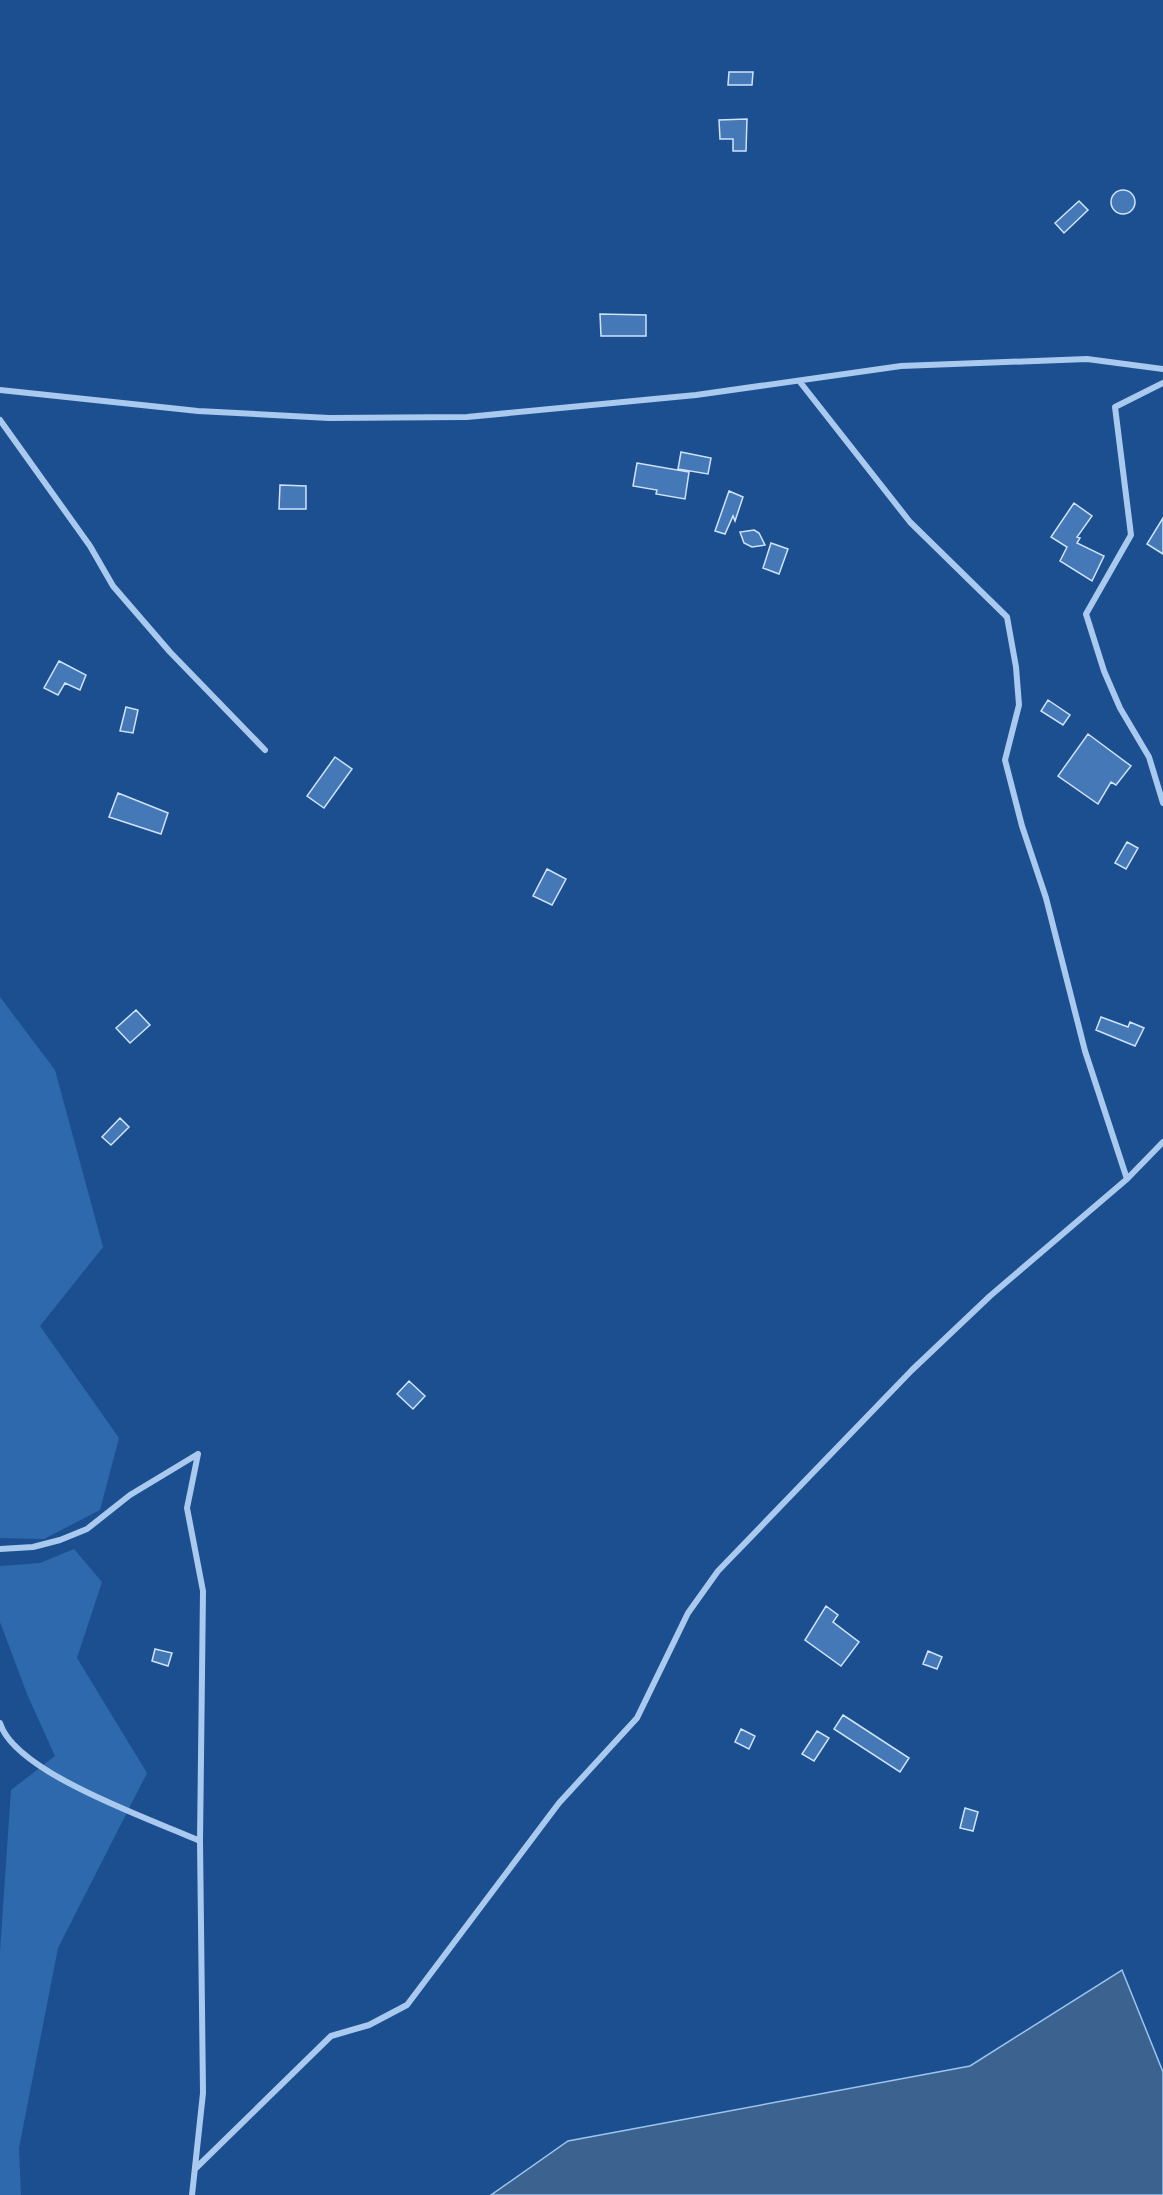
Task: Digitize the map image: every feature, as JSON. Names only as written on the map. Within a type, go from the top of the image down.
[{"type":"street","points":[[0,390],[198,411],[328,418],[467,417],[800,382],[901,366],[1087,359],[1163,369]]},
{"type":"street","points":[[800,382],[910,522],[1007,617],[1016,666],[1019,705],[1005,760],[1022,826],[1046,898],[1085,1051],[1126,1179]]},
{"type":"street","points":[[1163,383],[1115,407],[1131,535],[1086,614],[1104,670],[1120,708],[1149,757],[1163,803]]},
{"type":"street","points":[[0,420],[90,546],[113,586],[170,652],[265,750]]},
{"type":"street","points":[[195,2169],[331,2036],[369,2025],[407,2005],[559,1803],[637,1718],[688,1613],[717,1571],[912,1370],[990,1296],[1126,1179],[1163,1142]]},
{"type":"street","points":[[0,1549],[33,1547],[87,1529],[130,1495],[198,1454],[188,1508],[203,1591],[200,1841],[203,2094],[192,2195]]},
{"type":"street","points":[[0,1723],[10,1742],[44,1770],[200,1841]]},
{"type":"shaded area","points":[[0,997],[55,1070],[103,1247],[40,1326],[119,1438],[100,1510],[44,1539],[0,1538]]},
{"type":"shaded area","points":[[74,1549],[102,1582],[77,1658],[147,1773],[58,1948],[19,2148],[21,2195],[0,2195],[0,1951],[11,1790],[55,1756],[27,1694],[0,1622],[0,1566],[40,1563]]},
{"type":"shaded area","points":[[1122,1970],[1163,2072],[1163,2195],[491,2195],[568,2141],[970,2066]]},
{"type":"building","points":[[729,72],[753,72],[752,85],[728,85]]},
{"type":"building","points":[[747,119],[746,151],[733,151],[733,139],[720,139],[719,120]]},
{"type":"building","points":[[1123,190],[1132,193],[1135,202],[1132,211],[1123,214],[1114,211],[1111,202],[1114,193]]},
{"type":"building","points":[[1079,201],[1088,210],[1064,233],[1055,223]]},
{"type":"building","points":[[600,314],[646,315],[646,336],[601,336]]},
{"type":"building","points":[[681,452],[711,458],[708,474],[678,469]]},
{"type":"building","points":[[637,463],[689,472],[685,499],[656,494],[657,490],[633,486]]},
{"type":"building","points":[[280,485],[306,486],[306,509],[279,509]]},
{"type":"building","points":[[729,491],[743,497],[735,521],[733,516],[725,534],[715,531]]},
{"type":"building","points":[[1074,503],[1092,516],[1077,537],[1080,538],[1077,543],[1104,556],[1092,581],[1060,561],[1067,547],[1051,537]]},
{"type":"building","points":[[1163,518],[1163,554],[1147,544]]},
{"type":"building","points":[[754,530],[759,533],[765,545],[752,547],[744,543],[740,532]]},
{"type":"building","points":[[771,543],[788,549],[779,574],[763,568]]},
{"type":"building","points":[[59,661],[86,675],[80,690],[65,683],[58,695],[44,688]]},
{"type":"building","points":[[1048,700],[1070,715],[1063,725],[1041,711]]},
{"type":"building","points":[[126,707],[138,710],[133,733],[120,731]]},
{"type":"building","points":[[1088,734],[1131,766],[1116,785],[1111,782],[1098,804],[1058,776]]},
{"type":"building","points":[[335,757],[352,769],[324,808],[307,796]]},
{"type":"building","points":[[118,793],[168,813],[161,834],[109,817]]},
{"type":"building","points":[[1127,842],[1138,848],[1126,869],[1115,863]]},
{"type":"building","points":[[547,869],[566,879],[552,905],[533,896]]},
{"type":"building","points":[[136,1010],[150,1025],[130,1043],[116,1028]]},
{"type":"building","points":[[1101,1017],[1128,1027],[1130,1022],[1144,1028],[1135,1046],[1096,1030]]},
{"type":"building","points":[[120,1118],[129,1127],[111,1145],[102,1137]]},
{"type":"building","points":[[409,1381],[425,1396],[413,1409],[397,1394]]},
{"type":"building","points":[[826,1606],[838,1615],[833,1622],[859,1642],[841,1666],[805,1640]]},
{"type":"building","points":[[155,1649],[172,1653],[168,1666],[152,1661]]},
{"type":"building","points":[[928,1651],[942,1657],[937,1669],[923,1664]]},
{"type":"building","points":[[843,1715],[909,1758],[900,1772],[834,1729]]},
{"type":"building","points":[[741,1729],[755,1736],[749,1749],[735,1742]]},
{"type":"building","points":[[817,1731],[829,1738],[814,1761],[802,1754]]},
{"type":"building","points":[[965,1808],[978,1812],[973,1831],[960,1828]]}]
